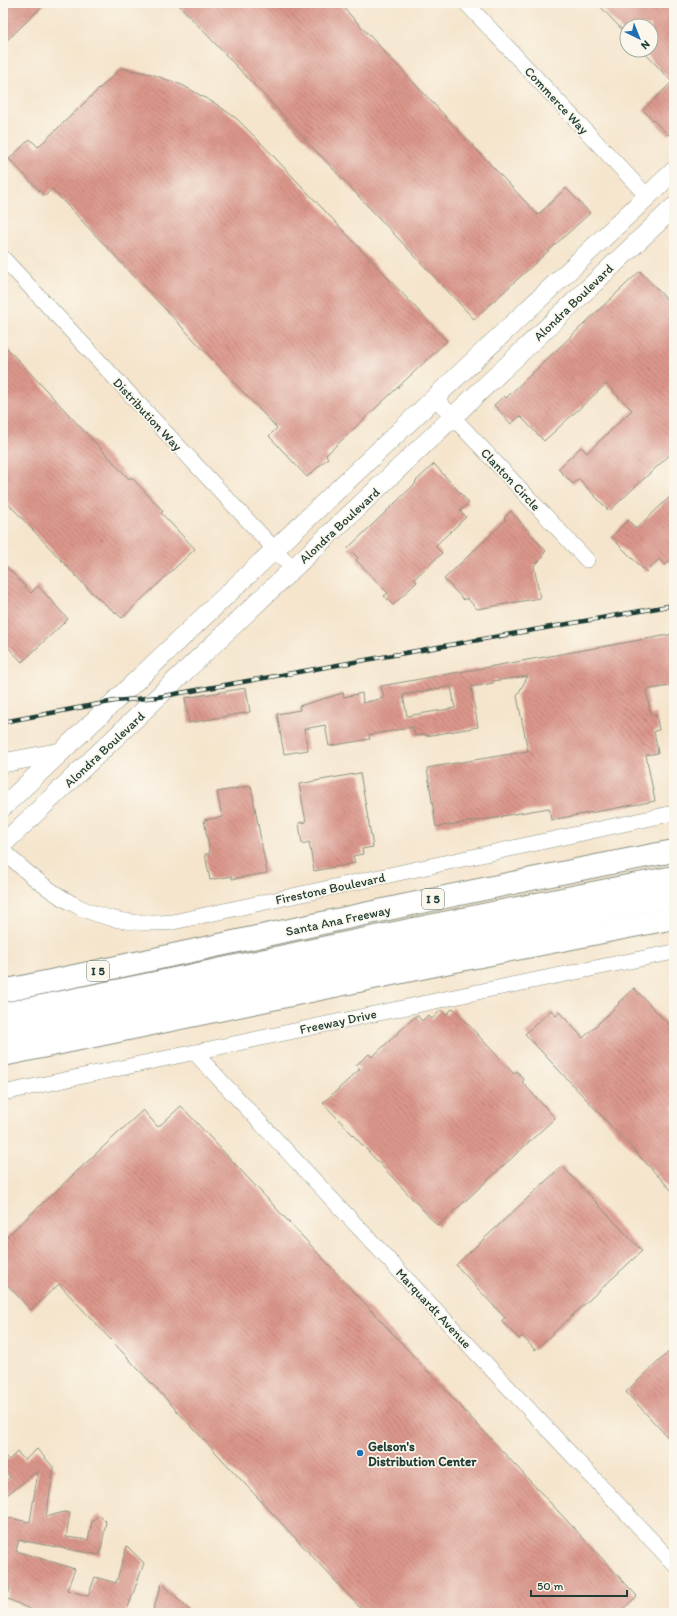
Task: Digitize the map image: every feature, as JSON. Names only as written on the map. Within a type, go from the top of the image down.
[{"type":"highway","name":"Santa Ana Freeway","points":[[3,991],[193,952],[503,884],[674,851]]},
{"type":"highway","points":[[3,1014],[195,976],[502,910],[674,877]]},
{"type":"highway","points":[[3,1035],[448,941],[674,896]]},
{"type":"highway","points":[[3,1055],[450,962],[674,918]]},
{"type":"main road","name":"Alondra Boulevard","points":[[3,808],[674,171]]},
{"type":"main road","name":"Alondra Boulevard","points":[[3,844],[674,207]]},
{"type":"main road","points":[[3,763],[61,752]]},
{"type":"street","name":"Commerce Way","points":[[466,3],[647,196]]},
{"type":"street","name":"Distribution Way","points":[[3,258],[293,569]]},
{"type":"street","name":"Clanton Circle","points":[[435,398],[587,560]]},
{"type":"street","name":"Firestone Boulevard","points":[[3,851],[31,877],[63,899],[109,918],[129,923],[152,924],[177,921],[674,814]]},
{"type":"street","name":"Freeway Drive","points":[[3,1093],[487,990],[674,952]]},
{"type":"street","name":"Marquardt Avenue","points":[[194,1052],[674,1564]]},
{"type":"building","points":[[3,3],[46,3],[3,44]]},
{"type":"building","points":[[177,3],[339,3],[538,215],[566,188],[590,213],[474,319]]},
{"type":"building","points":[[597,3],[674,3],[674,129],[668,135],[643,110],[672,82],[650,58],[659,58],[659,18],[619,18],[619,26]]},
{"type":"building","points":[[121,68],[151,74],[182,85],[216,104],[237,119],[447,341],[326,455],[328,458],[307,477],[269,436],[277,428],[52,189],[45,196],[9,159],[30,139],[38,147]]},
{"type":"building","points":[[640,271],[674,307],[674,451],[609,511],[579,479],[573,484],[558,469],[581,447],[587,453],[632,410],[606,384],[544,441],[520,416],[511,424],[494,405],[504,396],[506,398]]},
{"type":"building","points":[[3,344],[129,479],[131,477],[163,511],[161,513],[195,549],[122,618],[93,594],[3,498]]},
{"type":"building","points":[[434,464],[469,503],[460,511],[466,517],[435,546],[442,553],[414,579],[417,582],[393,605],[384,596],[388,593],[356,560],[358,558],[348,548]]},
{"type":"building","points":[[674,493],[674,557],[665,565],[659,559],[646,572],[611,537],[628,520],[636,529]]},
{"type":"building","points":[[511,511],[546,551],[543,554],[544,556],[534,566],[540,598],[477,609],[467,598],[464,600],[444,579],[506,520],[504,518]]},
{"type":"building","points":[[3,563],[31,593],[38,586],[68,619],[22,662],[3,642]]},
{"type":"building","points":[[674,634],[674,685],[646,690],[651,715],[656,714],[659,730],[654,731],[658,753],[646,755],[655,801],[551,820],[549,808],[436,827],[427,768],[528,751],[517,696],[528,676],[493,681],[493,683],[471,687],[478,727],[426,736],[426,734],[415,736],[413,727],[369,735],[370,739],[329,746],[325,725],[304,729],[308,750],[284,754],[277,714],[300,710],[299,706],[343,693],[344,697],[362,693],[363,703],[384,698],[381,686]],"holes":[[[451,686],[455,708],[407,716],[403,695]]]},
{"type":"building","points":[[246,688],[250,712],[189,723],[185,698]]},
{"type":"building","points":[[360,773],[373,847],[362,849],[363,854],[353,856],[355,863],[314,871],[309,842],[302,844],[299,823],[306,822],[299,784]]},
{"type":"building","points":[[251,786],[267,873],[232,879],[232,876],[210,880],[205,854],[210,854],[204,820],[222,817],[217,792]]},
{"type":"building","points":[[634,988],[672,1028],[669,1031],[674,1036],[674,1193],[525,1034],[551,1010],[556,1016],[559,1012],[583,1038]]},
{"type":"building","points":[[453,1008],[514,1074],[517,1071],[524,1080],[522,1082],[555,1118],[438,1226],[323,1103],[360,1069],[356,1065],[369,1054],[372,1057],[417,1015],[422,1021],[428,1015],[432,1019],[441,1010],[446,1015]]},
{"type":"building","name":"Gelson's Distribution Center","points":[[181,1106],[637,1596],[619,1613],[365,1613],[59,1284],[31,1310],[3,1280],[3,1240],[143,1110],[158,1127]]},
{"type":"building","points":[[562,1166],[642,1251],[535,1350],[522,1336],[519,1339],[501,1321],[505,1318],[456,1265]]},
{"type":"building","points":[[674,1347],[674,1444],[626,1392]]},
{"type":"building","points":[[37,1449],[54,1468],[46,1517],[64,1512],[70,1513],[66,1537],[88,1540],[92,1521],[99,1515],[106,1522],[100,1555],[19,1540],[16,1551],[75,1569],[67,1590],[88,1596],[95,1577],[116,1583],[127,1546],[144,1563],[126,1613],[38,1613],[6,1598],[11,1588],[3,1587],[3,1517],[30,1522],[38,1471],[3,1498],[3,1483],[10,1477],[3,1471],[3,1454],[9,1460],[17,1452],[25,1460]]},
{"type":"building","points":[[162,1583],[192,1613],[152,1613]]},
{"type":"railway","points":[[3,722],[115,701],[158,697],[674,605]]},
{"type":"place","name":"Gelson's Distribution Center","points":[[360,1453]]}]
